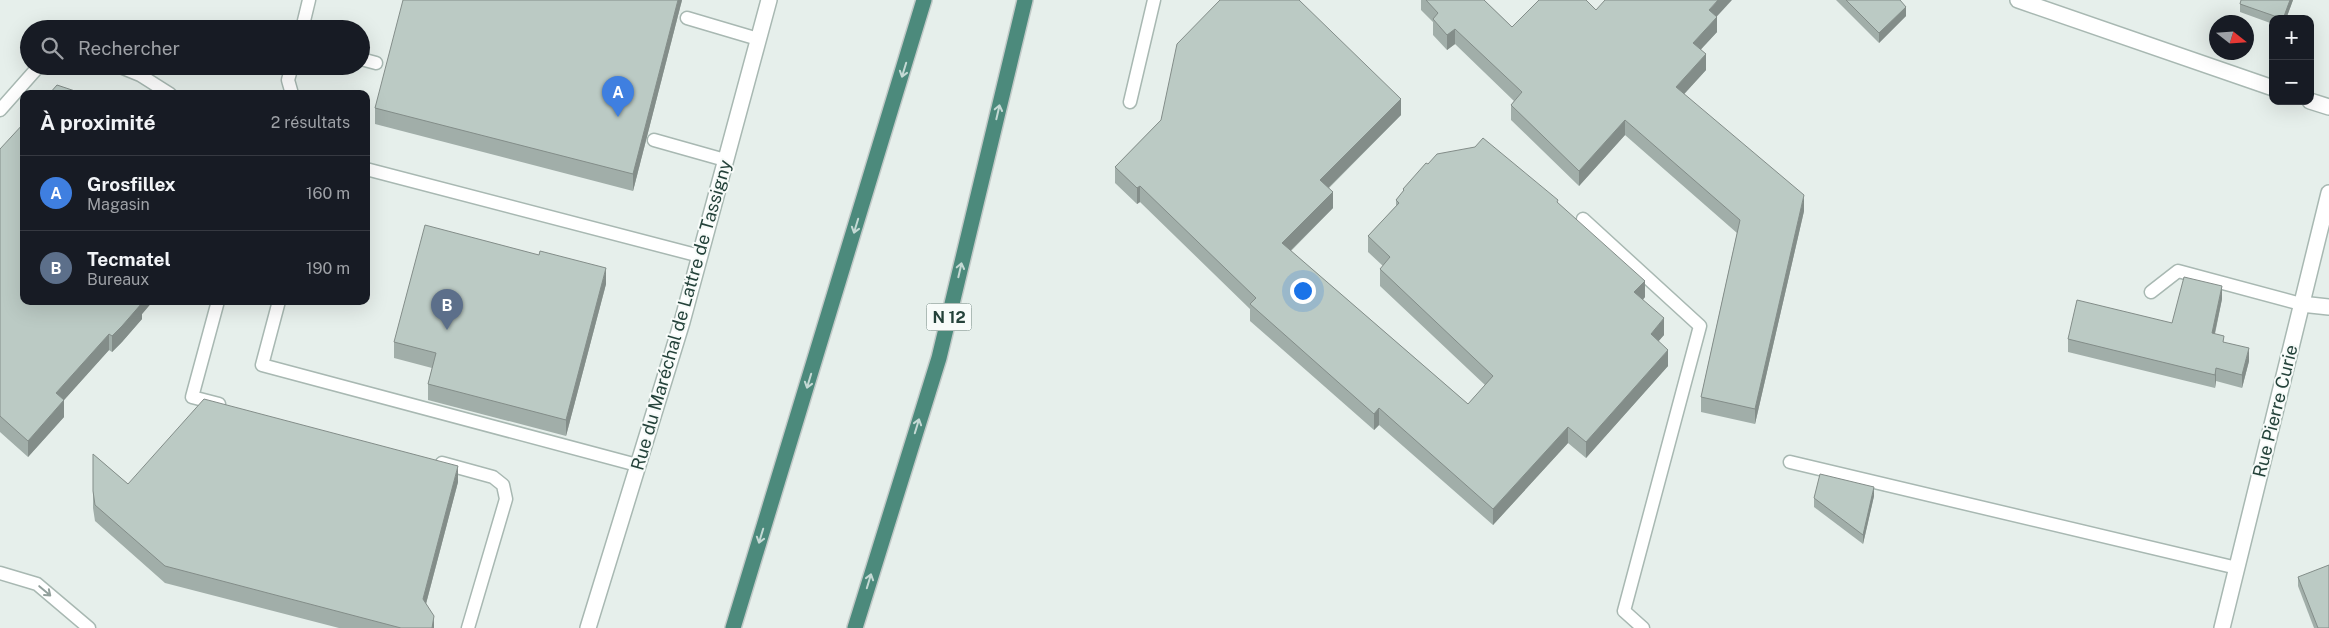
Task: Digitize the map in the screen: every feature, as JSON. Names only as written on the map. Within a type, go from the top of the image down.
[{"type":"highway","points":[[918,0],[918,24]]},
{"type":"highway","points":[[733,628],[924,0]]},
{"type":"highway","name":"N 12","points":[[854,628],[939,358],[1024,0]]},
{"type":"street","name":"Rue du Maréchal de Lattre de Tassigny","points":[[588,628],[682,322],[769,0]]},
{"type":"street","points":[[2018,0],[2269,87]]},
{"type":"street","points":[[2314,102],[2329,107]]},
{"type":"street","name":"Rue Pierre Curie","points":[[2222,628],[2329,193]]},
{"type":"street","points":[[2301,304],[2329,307]]},
{"type":"lane","points":[[304,20],[310,0]]},
{"type":"lane","points":[[1130,102],[1154,0]]},
{"type":"lane","points":[[688,18],[758,40]]},
{"type":"lane","points":[[370,61],[376,63]]},
{"type":"lane","points":[[0,110],[31,75]]},
{"type":"lane","points":[[140,75],[164,90]]},
{"type":"lane","points":[[289,75],[288,80],[291,90]]},
{"type":"lane","points":[[654,140],[726,160]]},
{"type":"lane","points":[[370,170],[700,256]]},
{"type":"lane","points":[[1583,219],[1700,326],[1624,611],[1643,628]]},
{"type":"lane","points":[[2151,292],[2178,271],[2301,304]]},
{"type":"lane","points":[[217,305],[192,397],[230,407]]},
{"type":"lane","points":[[278,305],[262,365],[637,465]]},
{"type":"lane","points":[[427,459],[493,477],[503,485],[505,492],[506,499],[468,628]]},
{"type":"lane","points":[[1790,462],[2237,568]]},
{"type":"lane","points":[[0,573],[37,584],[89,628]]},
{"type":"building","points":[[403,0],[678,0],[633,174],[375,108]]},
{"type":"building","points":[[1220,0],[1299,0],[1401,99],[1320,180],[1333,192],[1282,243],[1468,404],[1493,376],[1380,269],[1390,257],[1368,236],[1399,203],[1396,200],[1403,189],[1426,163],[1428,164],[1437,154],[1475,147],[1483,138],[1558,200],[1557,202],[1645,281],[1634,292],[1664,318],[1651,334],[1668,350],[1586,442],[1568,427],[1493,509],[1379,408],[1374,414],[1250,304],[1256,298],[1140,186],[1137,188],[1115,167],[1161,120],[1177,44]]},
{"type":"building","points":[[1426,0],[1484,0],[1512,27],[1539,0],[1586,0],[1596,10],[1605,0],[1718,0],[1709,10],[1717,17],[1693,43],[1706,54],[1676,87],[1804,195],[1755,409],[1701,397],[1740,220],[1625,120],[1579,171],[1511,105],[1522,92],[1455,29],[1447,35],[1433,19],[1438,13]]},
{"type":"building","points":[[1846,0],[1900,0],[1906,7],[1879,33]]},
{"type":"building","points":[[2241,0],[2290,0],[2284,15],[2272,15],[2240,4]]},
{"type":"building","points":[[57,85],[72,90],[53,90]]},
{"type":"building","points":[[20,127],[20,305],[140,305],[112,336],[109,334],[56,393],[64,400],[28,441],[0,416],[0,149]]},
{"type":"building","points":[[425,225],[539,255],[540,251],[606,268],[566,420],[428,384],[436,353],[394,342]]},
{"type":"building","points":[[2184,277],[2222,286],[2212,333],[2224,336],[2223,342],[2249,348],[2242,375],[2216,368],[2215,375],[2068,339],[2077,300],[2172,323]]},
{"type":"building","points":[[204,399],[458,466],[423,599],[434,616],[432,628],[401,628],[165,566],[95,505],[93,454],[128,484]]},
{"type":"building","points":[[1820,474],[1874,487],[1863,535],[1814,498]]},
{"type":"building","points":[[2329,565],[2329,628],[2318,628],[2298,577]]},
{"type":"place","name":"Grosfillex","points":[[618,117]]},
{"type":"place","name":"Tecmatel","points":[[447,330]]}]
